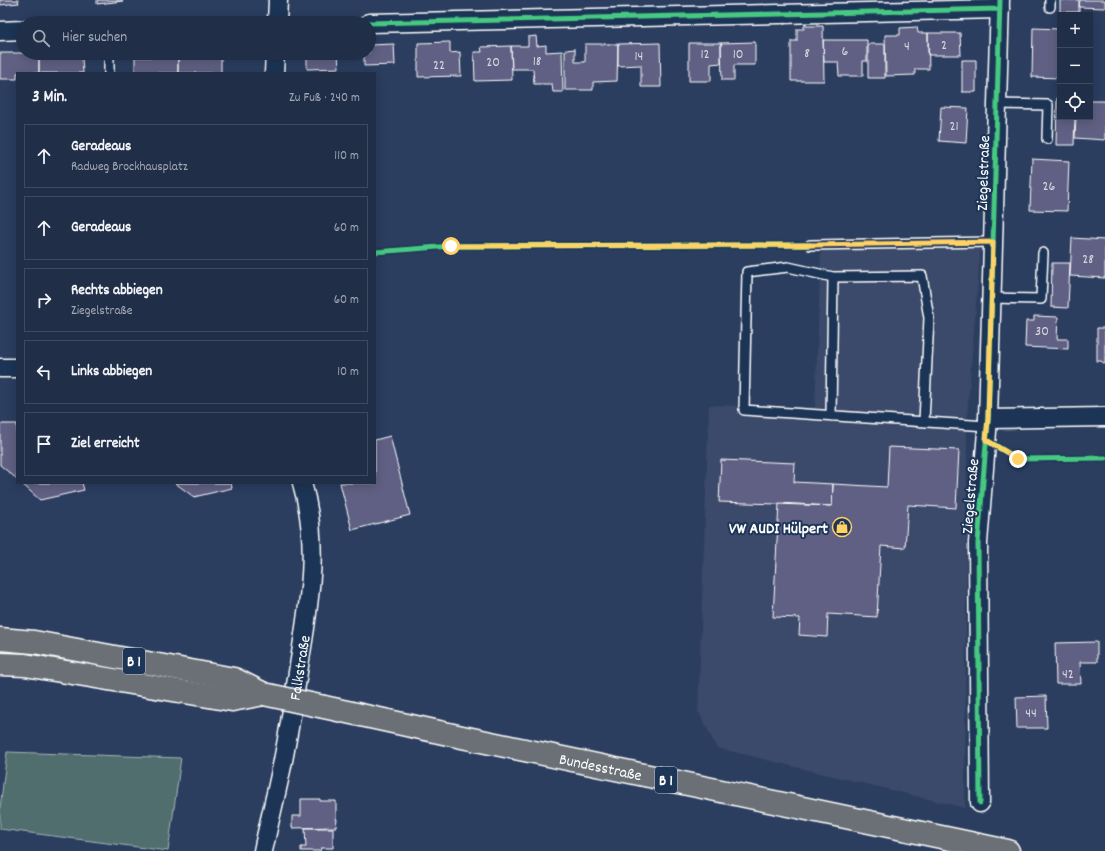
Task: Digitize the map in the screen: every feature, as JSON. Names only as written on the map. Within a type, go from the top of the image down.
[{"type":"main road","name":"B 1","points":[[0,639],[34,642],[234,679],[264,694]]},
{"type":"main road","name":"B 1","points":[[0,664],[25,665],[232,700],[264,694]]},
{"type":"main road","name":"Bundesstraße","points":[[264,694],[485,742],[1008,851]]},
{"type":"street","points":[[277,16],[278,0]]},
{"type":"street","points":[[376,23],[1000,4]]},
{"type":"street","name":"Ziegelstraße","points":[[980,803],[978,543],[988,422],[1000,4]]},
{"type":"street","points":[[0,31],[16,30]]},
{"type":"street","points":[[274,72],[275,60]]},
{"type":"street","points":[[0,368],[16,368]]},
{"type":"street","points":[[988,422],[1105,417]]},
{"type":"street","name":"Falkstraße","points":[[263,851],[285,750],[306,625],[310,592],[312,558],[311,532],[302,484]]},
{"type":"lane","points":[[109,60],[109,72]]},
{"type":"lane","points":[[997,104],[1048,105],[1047,140]]},
{"type":"lane","points":[[810,245],[993,242]]},
{"type":"lane","points":[[992,298],[1041,300],[1043,253]]},
{"type":"lane","points":[[924,421],[929,318],[922,276],[833,277],[788,267],[747,272],[744,410],[924,421],[988,422]]},
{"type":"lane","points":[[831,416],[833,277]]},
{"type":"shaded area","points":[[981,244],[967,417],[965,808],[717,748],[698,711],[709,405],[815,407],[821,248]]},
{"type":"green space","points":[[7,752],[181,758],[168,851],[0,829],[0,808]]},
{"type":"building","points":[[0,0],[18,0],[19,3],[0,5]]},
{"type":"building","points":[[97,0],[123,0],[123,1],[97,4]]},
{"type":"building","points":[[1060,0],[1079,0],[1079,12],[1060,12]]},
{"type":"building","points":[[1080,0],[1105,0],[1105,8],[1079,7]]},
{"type":"building","points":[[804,26],[823,26],[824,81],[791,81],[791,41],[797,41],[797,29],[804,29]]},
{"type":"building","points":[[917,27],[918,33],[928,33],[929,69],[915,69],[915,75],[886,76],[885,35],[900,35],[900,28]]},
{"type":"building","points":[[1033,28],[1057,29],[1057,78],[1032,77]]},
{"type":"building","points":[[928,33],[960,33],[961,55],[928,55]]},
{"type":"building","points":[[536,36],[537,46],[546,45],[546,52],[562,51],[563,92],[553,92],[552,84],[534,84],[533,69],[512,69],[511,46],[528,46],[528,37]]},
{"type":"building","points":[[823,40],[867,40],[867,61],[863,61],[863,76],[839,76],[838,62],[824,62]]},
{"type":"building","points":[[450,42],[450,53],[460,52],[461,76],[418,77],[418,43]]},
{"type":"building","points":[[755,42],[755,65],[734,65],[734,80],[722,80],[721,43]]},
{"type":"building","points":[[660,43],[661,87],[641,87],[641,65],[618,66],[618,44]]},
{"type":"building","points":[[689,43],[721,43],[721,63],[711,64],[711,81],[689,81]]},
{"type":"building","points":[[394,44],[395,65],[364,66],[364,60],[376,60],[376,45]]},
{"type":"building","points":[[585,44],[618,44],[617,81],[593,82],[593,90],[565,90],[565,50],[575,49],[575,62],[585,62]]},
{"type":"building","points":[[868,44],[885,44],[885,78],[868,78]]},
{"type":"building","points":[[511,46],[512,80],[475,81],[474,52],[482,52],[481,47]]},
{"type":"building","points":[[0,53],[16,53],[16,60],[39,60],[39,72],[16,72],[16,79],[0,79]]},
{"type":"building","points":[[39,60],[82,60],[83,72],[39,72]]},
{"type":"building","points":[[135,60],[178,60],[178,72],[135,72]]},
{"type":"building","points":[[178,60],[221,60],[221,72],[178,72]]},
{"type":"building","points":[[307,60],[338,60],[339,68],[307,69]]},
{"type":"building","points":[[962,60],[976,60],[976,92],[962,92]]},
{"type":"building","points":[[1057,98],[1057,120],[1075,120],[1074,145],[1056,145]]},
{"type":"building","points":[[1093,101],[1105,101],[1105,140],[1075,138],[1076,120],[1093,120]]},
{"type":"building","points":[[941,107],[968,108],[966,143],[939,141]]},
{"type":"building","points":[[1032,159],[1069,161],[1067,211],[1030,210]]},
{"type":"building","points":[[1072,238],[1105,240],[1105,278],[1070,276]]},
{"type":"building","points":[[1052,263],[1070,263],[1068,308],[1051,307]]},
{"type":"building","points":[[1034,316],[1058,317],[1057,339],[1068,339],[1068,349],[1025,347],[1026,321],[1034,321]]},
{"type":"building","points":[[1097,328],[1105,328],[1105,364],[1101,361],[1097,361]]},
{"type":"building","points":[[0,424],[16,424],[16,478],[0,465]]},
{"type":"building","points":[[390,436],[410,515],[352,530],[340,484],[376,484],[376,440]]},
{"type":"building","name":"VW AUDI Hülpert","points":[[889,447],[959,450],[956,508],[908,505],[905,548],[881,546],[877,617],[828,614],[827,637],[799,635],[800,618],[773,617],[779,503],[832,506],[833,484],[887,487]]},
{"type":"building","points":[[721,460],[795,463],[794,482],[833,484],[832,506],[719,502]]},
{"type":"building","points":[[22,484],[82,484],[84,490],[40,500]]},
{"type":"building","points":[[176,484],[231,484],[232,488],[194,497]]},
{"type":"building","points":[[1097,642],[1097,662],[1080,662],[1081,684],[1056,684],[1055,643]]},
{"type":"building","points":[[1046,696],[1047,728],[1017,728],[1016,697]]},
{"type":"building","points":[[301,799],[336,801],[336,827],[292,828],[292,816],[301,816]]},
{"type":"building","points":[[305,828],[333,828],[333,848],[321,848],[320,851],[301,851],[301,847],[306,847]]},
{"type":"cycle path","points":[[980,803],[978,543],[988,419],[1000,0]]},
{"type":"cycle path","points":[[376,23],[1000,9]]},
{"type":"cycle path","points":[[376,252],[451,246],[810,245]]},
{"type":"cycle path","points":[[986,440],[1018,459],[1105,458]]},
{"type":"place","name":"VW AUDI Hülpert","points":[[842,527]]},
{"type":"route","points":[[451,246],[810,245],[993,242],[988,419],[986,440],[1018,459]]}]
